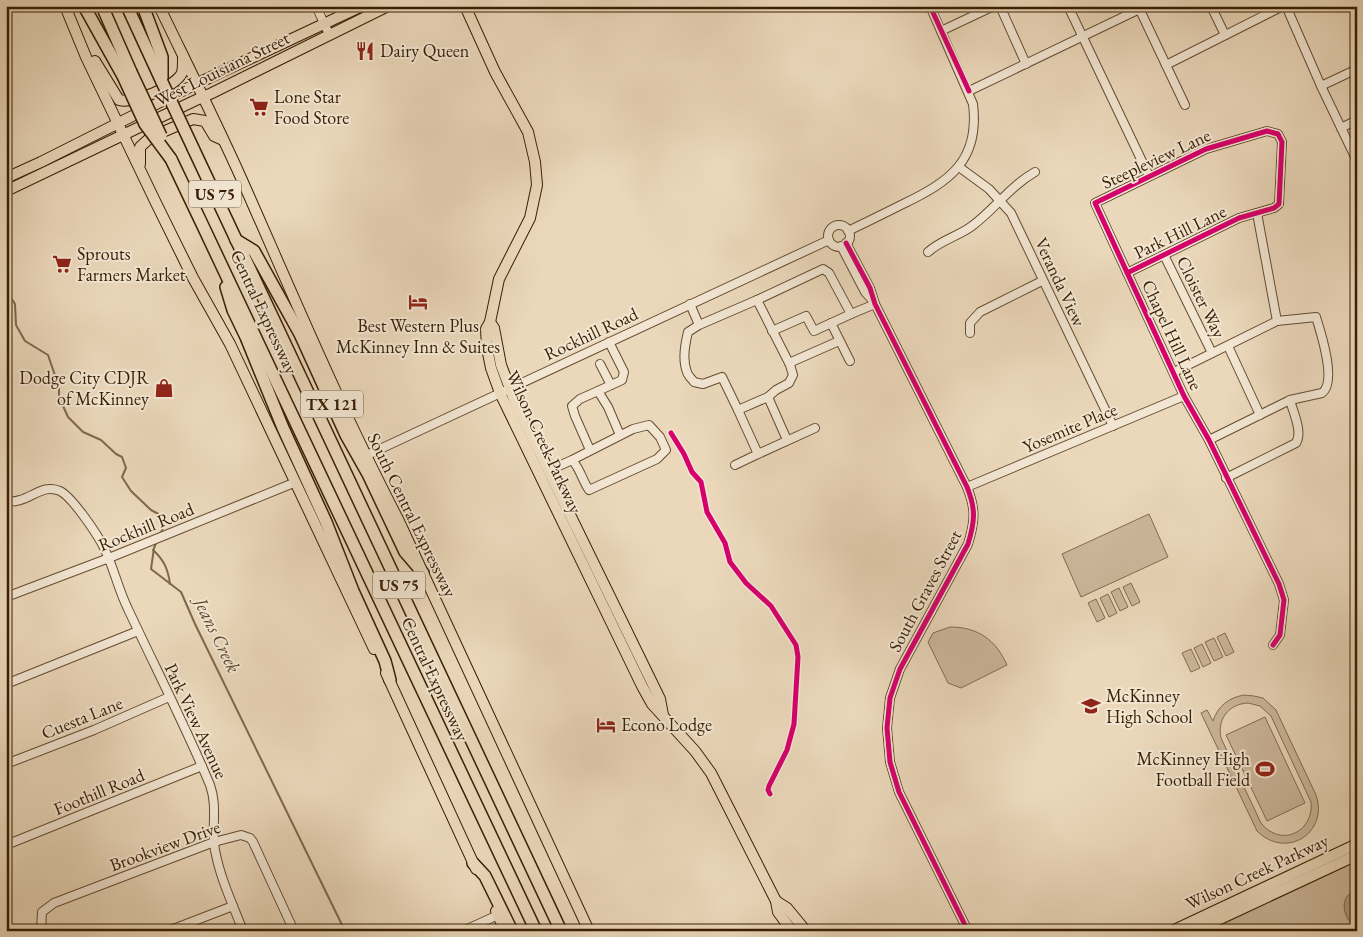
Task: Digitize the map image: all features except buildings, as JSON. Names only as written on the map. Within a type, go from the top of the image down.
[{"type":"highway","points":[[84,6],[127,74]]},
{"type":"highway","name":"Central Expressway","points":[[102,6],[127,74],[172,159],[427,704],[536,931]]},
{"type":"highway","name":"Central Expressway","points":[[127,6],[158,59],[162,82],[561,931]]},
{"type":"highway","points":[[142,6],[158,59]]},
{"type":"highway","name":"TX 121","points":[[236,240],[254,252],[259,260],[300,334],[346,435],[368,474],[405,552],[422,573]]},
{"type":"highway","points":[[213,247],[233,310],[283,428],[326,522],[352,591],[384,661],[390,680]]},
{"type":"highway","points":[[473,863],[485,876],[505,930]]},
{"type":"main road","points":[[65,6],[86,57],[156,203],[230,344],[296,482],[505,930]]},
{"type":"main road","name":"South Central Expressway","points":[[159,6],[224,140],[365,456],[398,521],[589,931]]},
{"type":"main road","points":[[6,178],[196,84],[362,6]]},
{"type":"main road","name":"West Louisiana Street","points":[[6,191],[202,98],[388,6]]},
{"type":"main road","name":"Wilson Creek Parkway","points":[[465,6],[495,72],[528,132],[535,162],[537,185],[530,218],[499,279],[490,322],[494,328],[505,391],[642,686],[652,704],[711,773],[776,901],[778,912],[792,931]]},
{"type":"main road","points":[[69,18],[119,100],[126,102],[138,100],[173,83],[182,74],[184,58]]},
{"type":"main road","points":[[140,167],[140,147],[144,142],[151,137],[193,119],[205,121],[214,136],[224,140]]},
{"type":"main road","name":"Wilson Creek Parkway","points":[[505,391],[548,471],[660,699],[663,715]]},
{"type":"main road","name":"Wilson Creek Parkway","points":[[1172,931],[1357,844]]},
{"type":"main road","name":"Wilson Creek Parkway","points":[[1194,931],[1357,855]]},
{"type":"main road","name":"Wilson Creek Parkway","points":[[776,901],[786,908],[806,931]]},
{"type":"street","points":[[316,6],[329,34]]},
{"type":"street","points":[[848,231],[930,191],[944,182],[959,167],[967,152],[975,118],[969,92],[930,6]]},
{"type":"street","points":[[941,31],[994,6]]},
{"type":"street","points":[[1000,6],[1026,64]]},
{"type":"street","points":[[1068,6],[1149,176]]},
{"type":"street","points":[[1211,6],[1225,36]]},
{"type":"street","points":[[1166,65],[1285,6],[1357,161]]},
{"type":"street","points":[[969,92],[1141,7],[1185,105]]},
{"type":"street","points":[[1321,86],[1357,68]]},
{"type":"street","points":[[1341,128],[1357,120]]},
{"type":"street","name":"Steepleview Lane","points":[[1095,204],[1206,149],[1266,130],[1278,134],[1282,142],[1279,204],[1274,208]]},
{"type":"street","name":"Veranda View","points":[[959,167],[989,189],[1011,213],[1113,426]]},
{"type":"street","points":[[928,252],[974,225],[1016,184],[1035,172]]},
{"type":"street","name":"Chapel Hill Lane","points":[[1095,204],[1184,396],[1209,440],[1279,584],[1284,600],[1280,635],[1272,645]]},
{"type":"street","name":"Park Hill Lane","points":[[1127,273],[1239,218],[1274,208]]},
{"type":"street","points":[[1257,213],[1277,322]]},
{"type":"street","points":[[840,225],[848,231],[849,238],[844,245],[835,246],[829,240],[829,231],[834,226],[840,225]]},
{"type":"street","name":"Rockhill Road","points":[[365,456],[829,240]]},
{"type":"street","name":"South Graves Street","points":[[844,245],[864,292],[874,303],[967,487],[974,508],[974,520],[968,544],[900,669],[890,698],[887,728],[890,762],[900,792],[968,931]]},
{"type":"street","name":"Cloister Way","points":[[1164,254],[1212,353]]},
{"type":"street","points":[[758,454],[722,377],[703,384],[694,382],[687,373],[685,344],[688,332],[699,325],[824,269],[829,273],[850,314]]},
{"type":"street","points":[[970,333],[970,324],[980,312],[1042,281]]},
{"type":"street","points":[[738,410],[768,396],[789,383],[793,375],[789,363],[757,300]]},
{"type":"street","points":[[772,331],[806,316],[814,331],[874,303]]},
{"type":"street","points":[[690,304],[699,325]]},
{"type":"street","points":[[1174,372],[1277,322],[1316,317],[1326,356],[1328,384],[1326,390],[1322,393],[1290,400],[1209,440]]},
{"type":"street","points":[[831,323],[850,362]]},
{"type":"street","points":[[789,363],[839,341]]},
{"type":"street","points":[[590,450],[572,406],[580,399],[622,380],[624,372],[608,342]]},
{"type":"street","points":[[1228,346],[1260,415]]},
{"type":"street","points":[[600,364],[611,385]]},
{"type":"street","points":[[598,391],[608,407],[620,435]]},
{"type":"street","points":[[768,396],[786,440]]},
{"type":"street","name":"Yosemite Place","points":[[967,487],[1184,396]]},
{"type":"street","points":[[1226,478],[1296,443],[1299,439],[1299,433],[1290,400]]},
{"type":"street","points":[[548,471],[633,429],[649,426],[660,437],[666,450],[657,459],[589,490],[572,460]]},
{"type":"street","points":[[735,465],[815,428]]},
{"type":"street","name":"Rockhill Road","points":[[6,597],[109,558],[296,482]]},
{"type":"street","name":"Park View Avenue","points":[[6,501],[18,502],[46,490],[54,489],[60,491],[70,500],[93,529],[109,558],[122,597],[210,785],[214,800],[214,842],[219,866],[243,931]]},
{"type":"street","points":[[6,684],[138,631]]},
{"type":"street","name":"Cuesta Lane","points":[[6,764],[94,730],[169,697]]},
{"type":"street","name":"Foothill Road","points":[[6,845],[202,766]]},
{"type":"street","name":"Brookview Drive","points":[[40,931],[40,916],[43,910],[48,907],[214,842],[241,835],[250,838],[282,901],[294,931]]},
{"type":"street","points":[[168,931],[233,906]]},
{"type":"street","points":[[463,931],[498,915]]},
{"type":"street","points":[[189,923],[192,931]]},
{"type":"shaded area","points":[[1149,514],[1168,557],[1081,597],[1062,554]]},
{"type":"shaded area","points":[[1131,583],[1140,602],[1132,606],[1123,587]]},
{"type":"shaded area","points":[[1119,588],[1128,607],[1120,611],[1111,592]]},
{"type":"shaded area","points":[[1108,594],[1117,613],[1109,617],[1100,598]]},
{"type":"shaded area","points":[[1096,599],[1105,618],[1097,622],[1088,603]]},
{"type":"shaded area","points":[[950,627],[969,629],[985,637],[992,642],[1003,656],[1007,665],[961,688],[948,683],[928,642],[933,633]]},
{"type":"shaded area","points":[[1225,633],[1234,652],[1226,656],[1217,637]]},
{"type":"shaded area","points":[[1214,638],[1223,657],[1214,661],[1205,642]]},
{"type":"shaded area","points":[[1202,644],[1211,663],[1203,667],[1194,648]]},
{"type":"shaded area","points":[[1191,649],[1200,668],[1191,672],[1182,653]]},
{"type":"shaded area","points":[[1238,696],[1263,698],[1276,710],[1316,795],[1318,809],[1316,821],[1311,831],[1302,838],[1292,842],[1280,843],[1268,839],[1257,831],[1201,713],[1207,710],[1213,721],[1224,704]],"holes":[[[1248,703],[1260,706],[1271,716],[1311,802],[1311,813],[1307,821],[1295,833],[1278,834],[1269,831],[1261,823],[1221,738],[1221,725],[1230,710],[1235,706]]]},
{"type":"shaded area","name":"McKinney High Football Field","points":[[1265,717],[1305,803],[1267,821],[1226,735]]},
{"type":"shaded area","points":[[1357,861],[1357,931],[1208,931]]},
{"type":"shaded area","points":[[1357,890],[1357,929],[1348,920],[1344,908],[1347,897]]},
{"type":"waterway","name":"Jeans Creek","points":[[6,290],[15,304],[16,325],[25,341],[48,355],[59,387],[59,397],[68,417],[83,432],[101,440],[122,457],[126,468],[122,477],[131,491],[151,510],[166,520],[160,535]]},
{"type":"waterway","name":"Jeans Creek","points":[[157,541],[151,569],[181,592],[345,931]]},
{"type":"waterway","points":[[153,550],[165,565],[170,584]]},
{"type":"cycle path","points":[[930,6],[969,91]]},
{"type":"cycle path","points":[[1127,273],[1239,218],[1274,208],[1279,204],[1282,142],[1278,134],[1267,131],[1206,149],[1095,203],[1184,396],[1209,440],[1279,584],[1284,600],[1280,635],[1273,645]]},
{"type":"cycle path","points":[[846,243],[870,288],[875,304],[967,487],[972,502],[974,515],[968,544],[900,669],[890,698],[887,728],[890,762],[899,792],[968,931]]},
{"type":"cycle path","points":[[671,433],[692,472],[701,482],[707,512],[725,543],[730,562],[746,583],[771,606],[796,645],[798,657],[794,724],[787,750],[769,786],[770,794]]},
{"type":"place","name":"Dairy Queen","points":[[365,51]]},
{"type":"place","name":"Lone Star Food Store","points":[[259,107]]},
{"type":"place","name":"Sprouts Farmers Market","points":[[62,264]]},
{"type":"place","name":"Best Western Plus McKinney Inn & Suites","points":[[418,302]]},
{"type":"place","name":"Dodge City CDJR of McKinney","points":[[164,388]]},
{"type":"place","name":"McKinney High School","points":[[1091,706]]},
{"type":"place","name":"Econo Lodge","points":[[606,725]]},
{"type":"place","name":"McKinney High Football Field","points":[[1265,769]]}]
